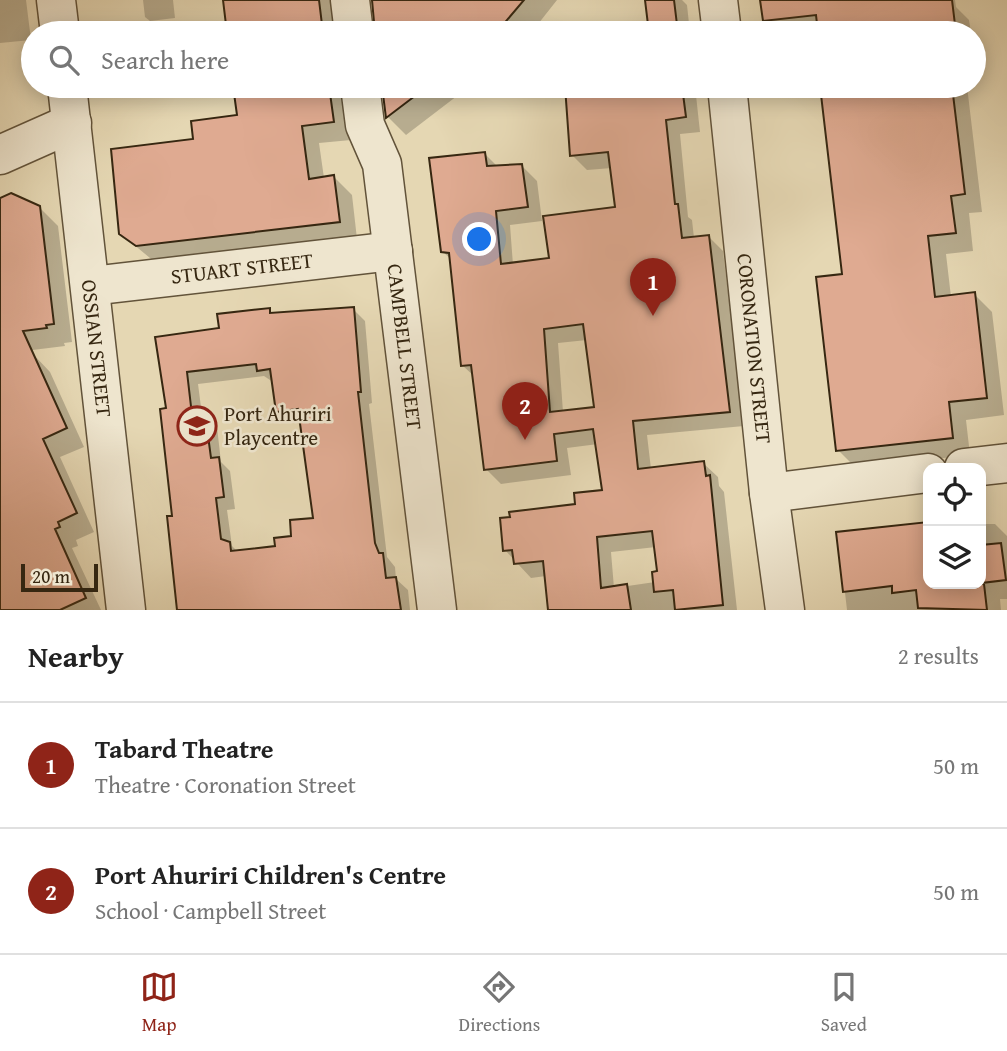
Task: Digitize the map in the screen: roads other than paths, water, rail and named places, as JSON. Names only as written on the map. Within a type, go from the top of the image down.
[{"type":"street","points":[[56,0],[59,21]]},
{"type":"street","points":[[349,0],[352,21]]},
{"type":"street","points":[[718,0],[721,21]]},
{"type":"street","name":"OSSIAN STREET","points":[[69,98],[126,610]]},
{"type":"street","name":"CAMPBELL STREET","points":[[362,98],[365,125],[382,164],[437,610]]},
{"type":"street","name":"CORONATION STREET","points":[[728,98],[769,492],[785,610]]},
{"type":"street","points":[[0,155],[72,123]]},
{"type":"street","name":"STUART STREET","points":[[91,286],[393,251]]},
{"type":"street","points":[[986,465],[1007,463]]},
{"type":"street","points":[[769,492],[923,474]]},
{"type":"place","name":"Tabard Theatre","points":[[653,316]]},
{"type":"place","name":"Port Ahuriri Playcentre","points":[[197,426]]},
{"type":"place","name":"Port Ahuriri Children's Centre","points":[[525,440]]}]
